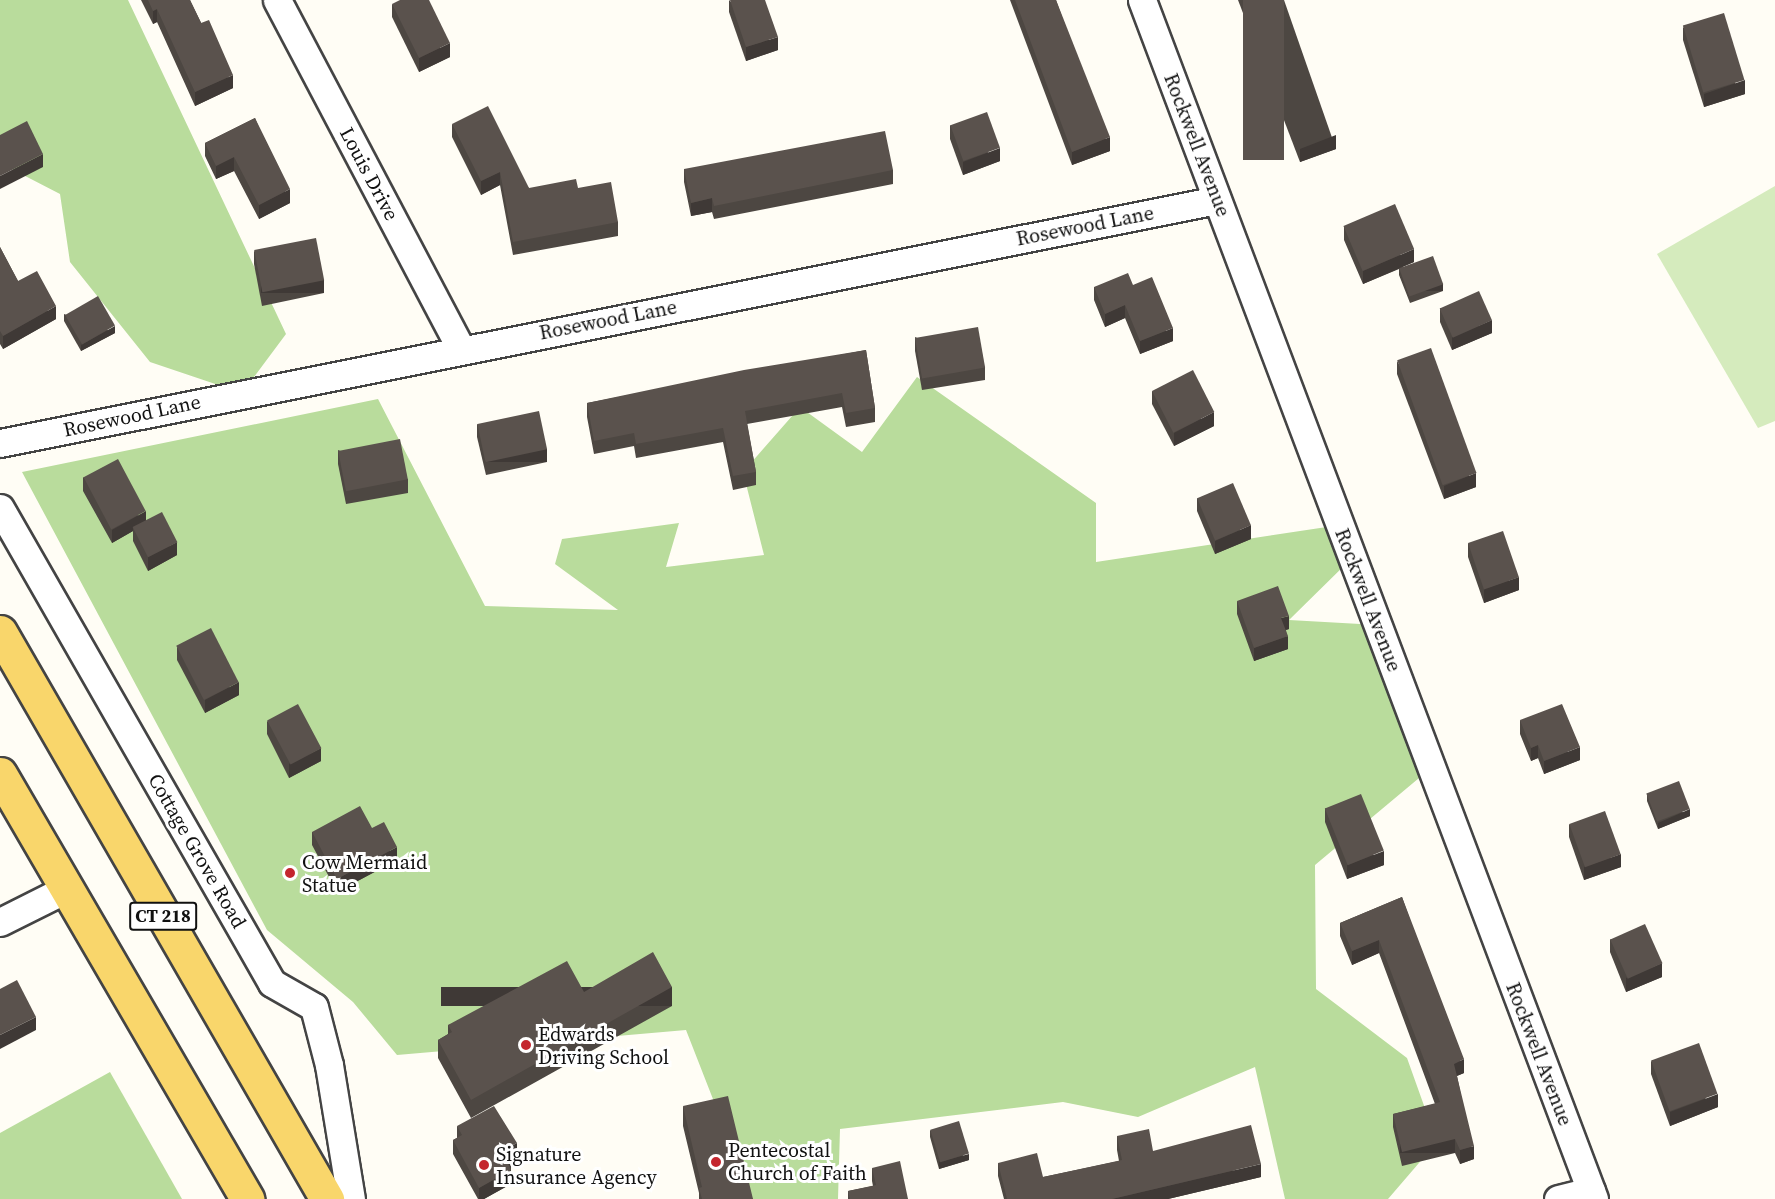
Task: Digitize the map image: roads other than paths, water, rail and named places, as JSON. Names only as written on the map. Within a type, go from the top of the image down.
[{"type":"main road","name":"CT 218","points":[[0,632],[327,1199]]},
{"type":"main road","points":[[0,774],[247,1199]]},
{"type":"street","name":"Louis Drive","points":[[277,0],[461,349]]},
{"type":"street","name":"Rockwell Avenue","points":[[1142,0],[1593,1195]]},
{"type":"street","name":"Rosewood Lane","points":[[0,443],[461,349],[1217,200]]},
{"type":"street","name":"Cottage Grove Road","points":[[0,508],[272,982],[314,1007],[329,1065],[351,1199]]},
{"type":"street","points":[[0,922],[66,889]]},
{"type":"street","points":[[1558,1199],[1593,1195]]},
{"type":"place","name":"Cow Mermaid Statue","points":[[290,873]]},
{"type":"place","name":"Edwards Driving School","points":[[526,1045]]},
{"type":"place","name":"Pentecostal Church of Faith","points":[[716,1162]]},
{"type":"place","name":"Signature Insurance Agency","points":[[484,1165]]}]
